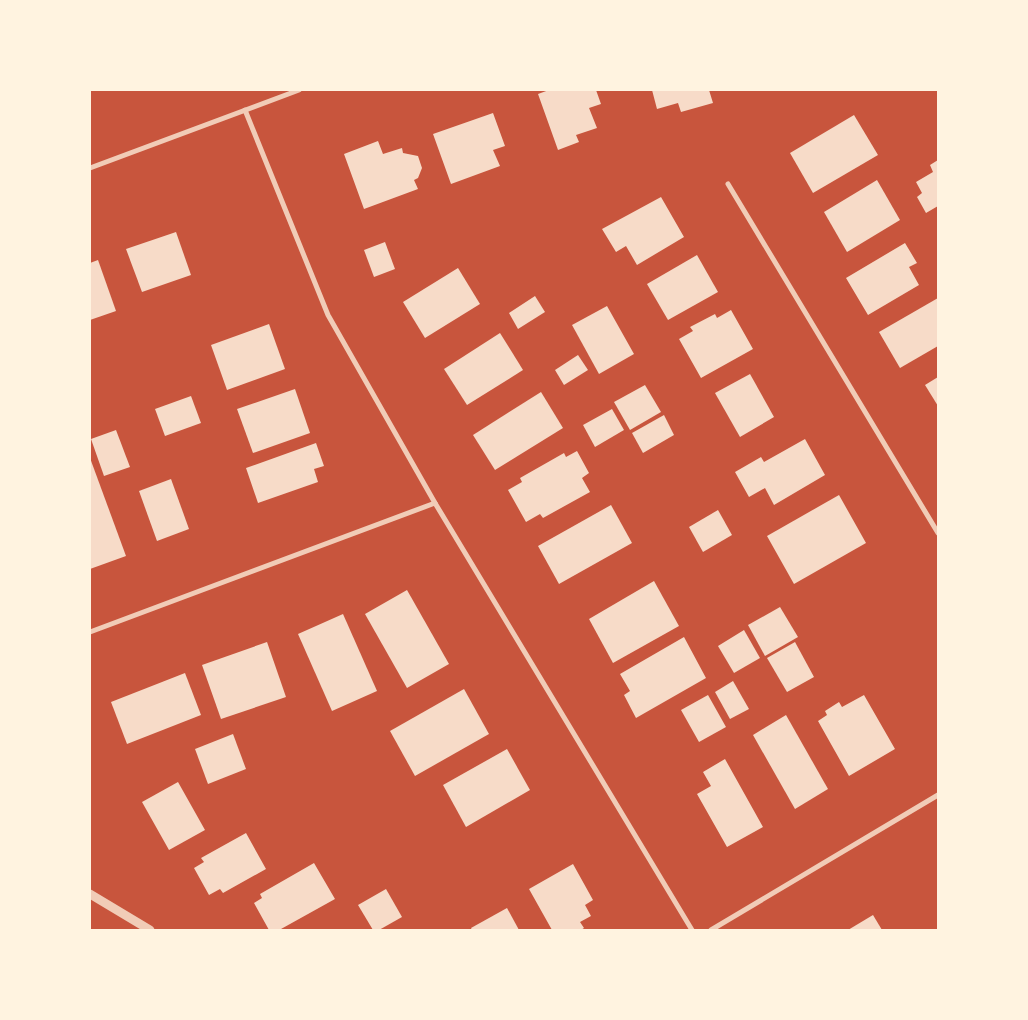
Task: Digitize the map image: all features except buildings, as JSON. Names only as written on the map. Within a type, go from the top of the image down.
[{"type":"street","points":[[90,168],[299,90]]},
{"type":"street","points":[[245,110],[328,316],[435,503],[692,930]]},
{"type":"street","points":[[728,184],[938,533]]},
{"type":"street","points":[[90,632],[435,503]]},
{"type":"street","points":[[711,930],[938,795]]},
{"type":"street","points":[[90,894],[136,925],[150,930]]}]
